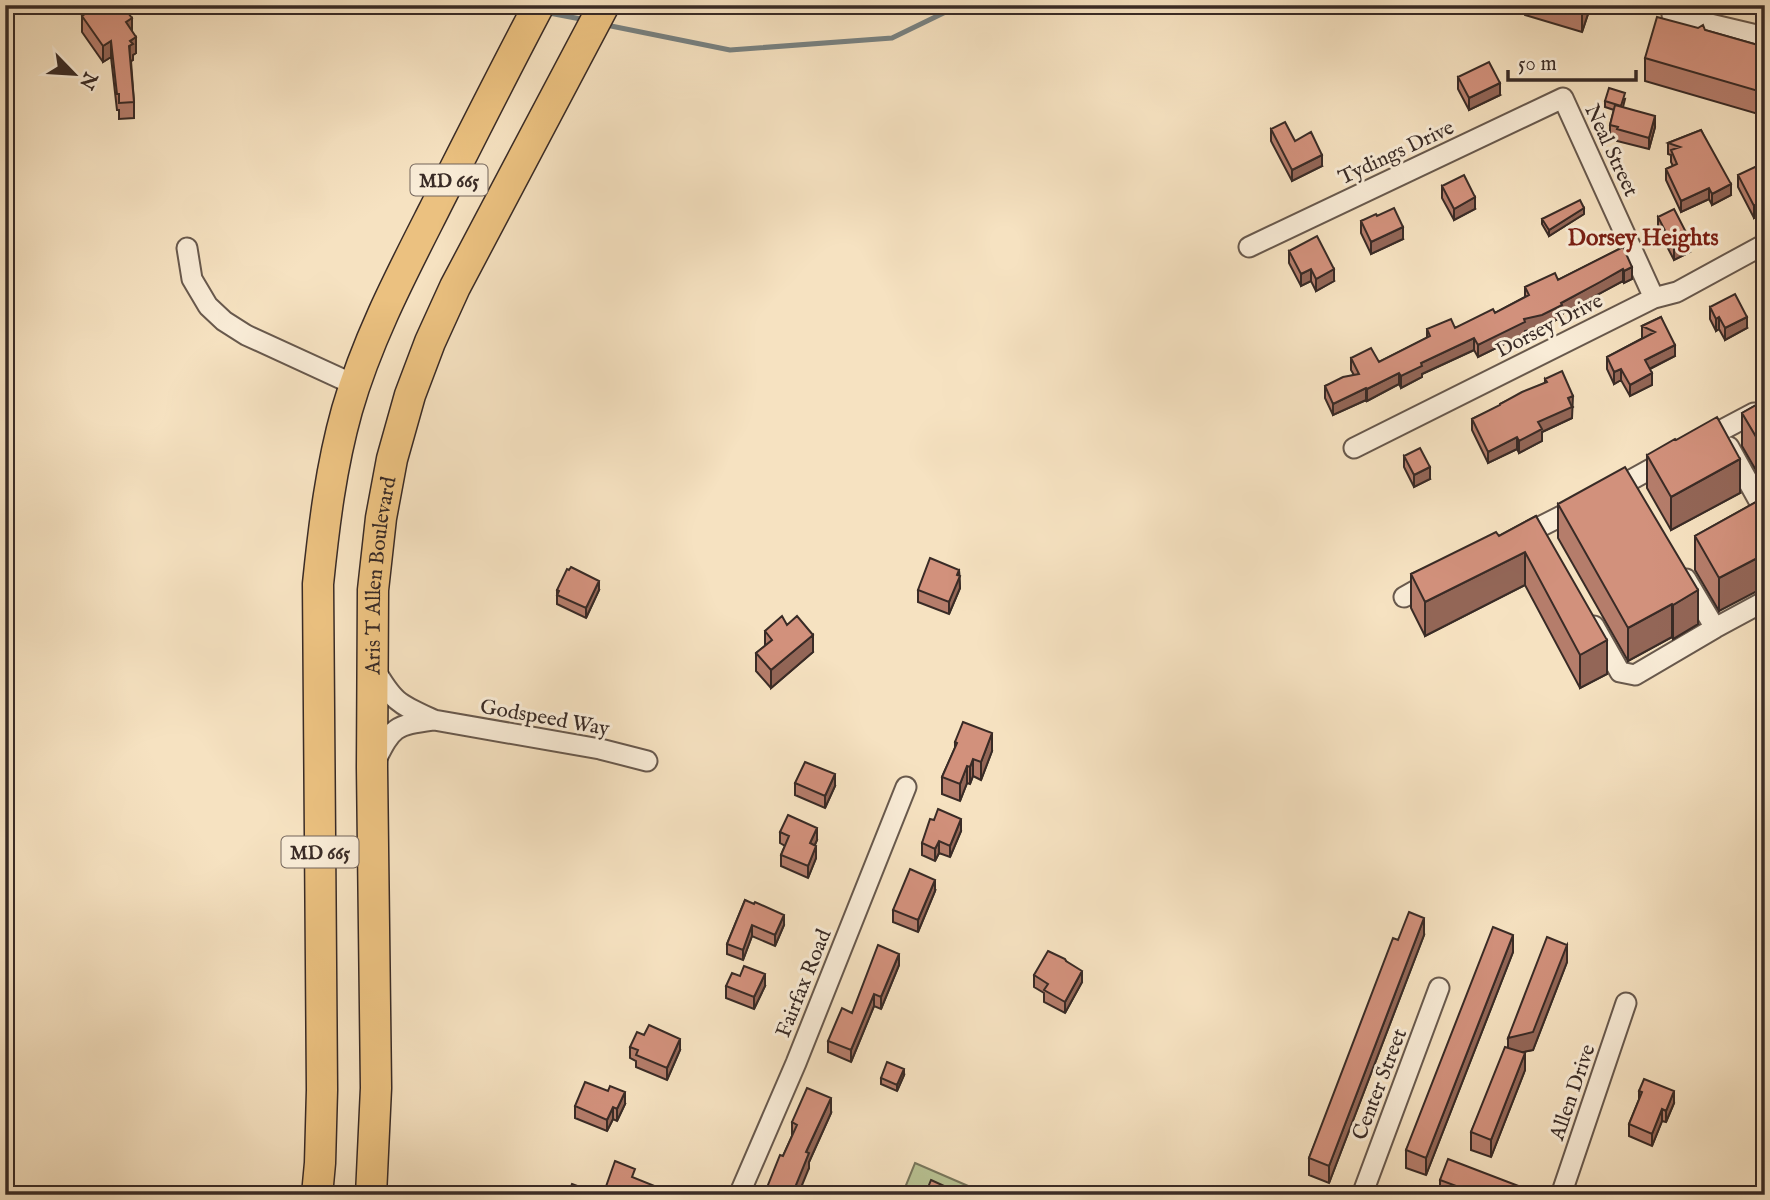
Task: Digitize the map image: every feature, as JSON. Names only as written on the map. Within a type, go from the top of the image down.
[{"type":"main road","name":"MD 665","points":[[317,1195],[322,1090],[318,584],[326,509],[338,446],[355,385],[377,327],[539,5]]},
{"type":"main road","name":"Aris T Allen Boulevard","points":[[372,1195],[376,1088],[373,590],[381,518],[392,459],[410,395],[430,342],[456,287],[604,5]]},
{"type":"street","points":[[1672,15],[1765,37]]},
{"type":"street","name":"Tydings Drive","points":[[1249,247],[1563,98]]},
{"type":"street","name":"Neal Street","points":[[1563,98],[1654,298]]},
{"type":"street","name":"Dorsey Drive","points":[[1354,448],[1654,298],[1678,292],[1765,244]]},
{"type":"street","points":[[187,248],[192,279],[208,306],[224,321],[246,335],[355,385]]},
{"type":"street","points":[[1502,546],[1541,534],[1632,487],[1720,431],[1754,413],[1765,414]]},
{"type":"street","points":[[1720,431],[1765,512]]},
{"type":"street","points":[[1675,560],[1715,628]]},
{"type":"street","points":[[1404,597],[1454,570]]},
{"type":"street","points":[[1586,612],[1620,673],[1635,675],[1765,601]]},
{"type":"street","name":"Godspeed Way","points":[[373,667],[389,694],[398,703],[435,720],[600,749],[647,761]]},
{"type":"street","name":"Godspeed Way","points":[[372,767],[387,740],[398,728],[406,724],[435,720]]},
{"type":"street","name":"Fairfax Road","points":[[739,1195],[796,1063],[906,788]]},
{"type":"street","name":"Center Street","points":[[1362,1195],[1439,988]]},
{"type":"street","name":"Allen Drive","points":[[1561,1195],[1626,1003]]},
{"type":"green space","points":[[915,1163],[989,1195],[902,1195]]},
{"type":"building","points":[[92,5],[126,5],[125,9],[132,18],[126,22],[136,37],[130,41],[133,44],[129,46],[134,102],[119,103],[111,41],[103,46],[82,16],[94,8]]},
{"type":"building","points":[[1568,5],[1584,5],[1582,9]]},
{"type":"building","points":[[1657,17],[1698,28],[1703,25],[1705,30],[1765,47],[1765,93],[1645,58]]},
{"type":"building","points":[[1489,62],[1500,83],[1469,98],[1458,77]]},
{"type":"building","points":[[1609,88],[1625,93],[1621,106],[1605,101]]},
{"type":"building","points":[[1615,105],[1655,116],[1649,138],[1610,125]]},
{"type":"building","points":[[1285,122],[1295,141],[1311,132],[1322,155],[1292,170],[1271,129]]},
{"type":"building","points":[[1701,130],[1731,184],[1712,194],[1709,188],[1681,201],[1666,169],[1677,164],[1671,150],[1680,147],[1668,143]]},
{"type":"building","points":[[1757,166],[1760,171],[1765,169],[1765,200],[1754,206],[1738,175]]},
{"type":"building","points":[[1464,175],[1475,197],[1454,209],[1442,186]]},
{"type":"building","points":[[1580,200],[1584,208],[1549,230],[1542,219]]},
{"type":"building","points":[[1394,208],[1403,227],[1371,242],[1361,221]]},
{"type":"building","points":[[1674,209],[1690,240],[1674,248],[1658,217]]},
{"type":"building","points":[[1317,236],[1334,269],[1316,279],[1311,269],[1301,274],[1289,251]]},
{"type":"building","points":[[1623,247],[1632,267],[1624,271],[1623,269],[1561,303],[1562,305],[1542,315],[1524,319],[1525,322],[1478,345],[1474,338],[1421,363],[1422,366],[1401,376],[1399,373],[1333,404],[1325,386],[1343,377],[1359,374],[1351,358],[1371,348],[1379,362],[1430,336],[1427,329],[1451,319],[1455,328],[1493,309],[1495,313],[1529,295],[1525,287],[1555,273],[1558,280]]},
{"type":"building","points":[[1735,294],[1747,317],[1725,328],[1710,307]]},
{"type":"building","points":[[1661,317],[1675,345],[1645,360],[1652,373],[1630,385],[1621,369],[1614,372],[1607,357],[1655,332],[1642,326]]},
{"type":"building","points":[[1562,371],[1573,396],[1568,398],[1572,407],[1538,422],[1542,429],[1519,441],[1517,437],[1488,452],[1472,419],[1547,382],[1545,379]]},
{"type":"building","points":[[1765,400],[1765,452],[1742,413]]},
{"type":"building","points":[[1717,417],[1740,459],[1671,497],[1647,455]]},
{"type":"building","points":[[1420,448],[1430,467],[1414,475],[1404,456]]},
{"type":"building","points":[[1625,467],[1698,590],[1628,628],[1558,504]]},
{"type":"building","points":[[1765,497],[1765,554],[1719,578],[1695,536]]},
{"type":"building","points":[[1536,516],[1607,640],[1580,655],[1525,552],[1425,602],[1411,574],[1496,532],[1499,536]]},
{"type":"building","points":[[930,558],[959,570],[957,575],[960,576],[949,602],[918,590]]},
{"type":"building","points":[[571,567],[599,581],[586,608],[557,595],[567,569]]},
{"type":"building","points":[[782,616],[787,625],[797,616],[813,635],[771,670],[756,653],[772,640],[765,631]]},
{"type":"building","points":[[963,722],[992,733],[981,762],[973,759],[960,784],[942,777]]},
{"type":"building","points":[[805,762],[835,774],[825,796],[795,783]]},
{"type":"building","points":[[938,809],[961,819],[950,846],[939,841],[935,849],[922,843],[930,819],[934,820]]},
{"type":"building","points":[[788,815],[817,828],[810,843],[816,846],[808,866],[781,855],[789,836],[780,832]]},
{"type":"building","points":[[910,869],[935,880],[918,920],[893,910]]},
{"type":"building","points":[[745,900],[784,915],[775,935],[752,925],[743,950],[727,944]]},
{"type":"building","points":[[1409,912],[1424,918],[1329,1166],[1309,1158],[1393,938],[1398,940]]},
{"type":"building","points":[[1493,927],[1513,935],[1426,1158],[1406,1150]]},
{"type":"building","points":[[1547,937],[1567,945],[1533,1032],[1508,1038]]},
{"type":"building","points":[[878,945],[899,954],[881,997],[874,994],[851,1050],[828,1041],[842,1008],[852,1013]]},
{"type":"building","points":[[1048,951],[1082,971],[1065,1002],[1044,990],[1048,984],[1034,975]]},
{"type":"building","points":[[744,966],[765,974],[754,997],[726,986],[732,973],[740,976]]},
{"type":"building","points":[[649,1025],[680,1039],[667,1068],[636,1055],[638,1050],[630,1047],[637,1032],[644,1035]]},
{"type":"building","points":[[1505,1047],[1525,1053],[1491,1140],[1471,1132]]},
{"type":"building","points":[[1765,1049],[1765,1065],[1759,1062]]},
{"type":"building","points":[[887,1062],[904,1069],[897,1085],[881,1078]]},
{"type":"building","points":[[1644,1079],[1674,1091],[1666,1111],[1662,1109],[1652,1134],[1629,1124],[1642,1092],[1639,1091]]},
{"type":"building","points":[[585,1082],[608,1091],[610,1086],[625,1092],[617,1109],[613,1107],[607,1120],[575,1106]]},
{"type":"building","points":[[807,1088],[831,1098],[806,1152],[809,1153],[792,1195],[764,1195],[780,1155],[783,1156],[797,1125],[792,1122]]},
{"type":"building","points":[[1448,1159],[1534,1192],[1533,1195],[1480,1195],[1440,1180]]},
{"type":"building","points":[[615,1161],[635,1169],[632,1177],[662,1189],[659,1195],[603,1195]]},
{"type":"building","points":[[931,1180],[953,1190],[951,1195],[925,1195]]},
{"type":"building","points":[[572,1184],[601,1195],[568,1195]]},
{"type":"waterway","points":[[514,5],[528,8]]},
{"type":"waterway","points":[[606,25],[730,50],[892,38],[960,5]]},
{"type":"waterway","points":[[544,12],[586,20]]},
{"type":"district","name":"Dorsey Heights","points":[[1643,237]]}]
